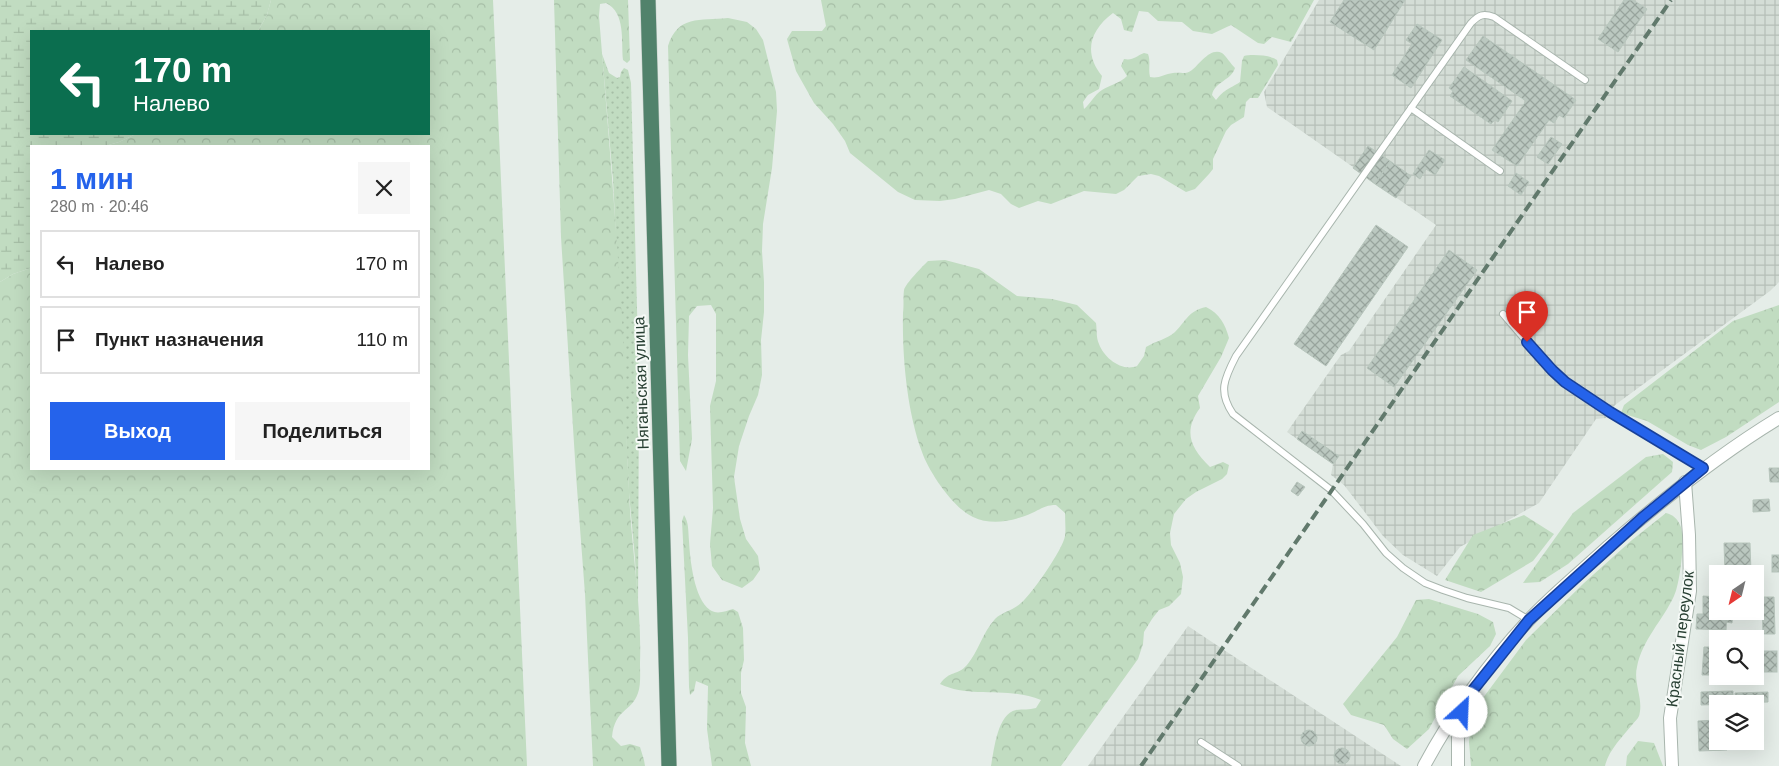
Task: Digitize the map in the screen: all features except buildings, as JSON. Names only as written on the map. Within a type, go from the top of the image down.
[{"type":"highway","name":"Няганьская улица","points":[[648,0],[669,766]]},
{"type":"street","points":[[1424,766],[1465,700],[1529,620],[1642,518],[1685,482],[1779,418]]},
{"type":"street","name":"Красный переулок","points":[[1672,766],[1670,718],[1690,591],[1689,535],[1685,482]]},
{"type":"street","points":[[1458,766],[1459,724],[1465,700]]},
{"type":"lane","points":[[1529,620],[1509,608],[1467,598],[1426,583],[1403,568],[1386,553],[1341,499],[1233,414],[1225,402],[1223,391],[1226,378],[1236,356],[1471,23],[1478,16],[1485,14],[1494,17],[1585,80]]},
{"type":"lane","points":[[1411,108],[1500,171]]},
{"type":"lane","points":[[1503,314],[1552,370],[1565,382],[1610,412],[1703,468]]},
{"type":"lane","points":[[1201,742],[1238,766]]},
{"type":"shaded area","points":[[1319,0],[1779,0],[1779,282],[1770,291],[1615,405],[1606,418],[1596,419],[1539,503],[1460,547],[1437,576],[1403,555],[1383,536],[1344,485],[1331,475],[1333,464],[1287,432],[1341,355],[1349,351],[1436,225],[1267,107],[1264,92]]},
{"type":"shaded area","points":[[1188,626],[1221,648],[1401,766],[1088,766]]},
{"type":"green space","points":[[0,0],[271,0],[267,15],[259,30],[30,30],[30,135],[134,135],[108,145],[30,145],[30,268],[13,274],[0,282]]},
{"type":"green space","points":[[271,0],[493,0],[527,766],[0,766],[0,282],[13,274],[30,268],[30,470],[430,470],[430,145],[108,145],[134,135],[430,135],[430,30],[259,30],[267,15]]},
{"type":"green space","points":[[554,0],[628,0],[630,60],[627,63],[623,60],[620,20],[617,13],[606,3],[600,4],[599,16],[619,270],[630,512],[640,642],[640,686],[638,693],[616,721],[612,737],[621,746],[630,744],[640,747],[645,766],[593,766],[585,594],[561,237]]},
{"type":"green space","points":[[821,0],[1314,0],[1291,42],[1272,37],[1264,44],[1258,43],[1231,25],[1212,34],[1193,31],[1182,22],[1158,21],[1148,12],[1139,11],[1132,32],[1124,30],[1121,19],[1113,13],[1094,34],[1091,50],[1092,59],[1102,76],[1099,89],[1088,95],[1083,102],[1084,109],[1099,92],[1127,76],[1121,66],[1124,59],[1132,59],[1144,53],[1148,54],[1150,77],[1159,77],[1187,72],[1192,70],[1209,54],[1213,52],[1222,53],[1235,68],[1230,76],[1214,90],[1212,95],[1216,100],[1225,91],[1240,82],[1244,56],[1270,57],[1277,60],[1278,65],[1258,98],[1250,98],[1246,102],[1244,117],[1231,125],[1226,131],[1213,159],[1213,169],[1195,189],[1186,192],[1159,176],[1151,174],[1138,176],[1124,190],[1116,194],[1084,191],[1051,204],[1038,201],[1019,208],[1011,204],[1001,194],[989,190],[955,199],[940,201],[915,200],[898,192],[850,153],[845,141],[833,124],[814,103],[796,71],[787,39],[792,31],[822,31],[826,26]]},
{"type":"green space","points":[[728,18],[747,22],[756,29],[763,40],[776,92],[777,111],[772,168],[763,224],[764,312],[761,340],[762,375],[758,395],[739,446],[734,477],[740,519],[746,539],[758,556],[760,570],[753,580],[742,588],[722,580],[712,566],[710,544],[713,508],[710,406],[716,381],[716,314],[711,305],[697,306],[689,316],[688,355],[692,439],[686,471],[680,461],[668,46],[672,36],[684,24],[699,20]]},
{"type":"green space","points":[[602,54],[609,73],[617,78],[620,77],[624,68],[628,70],[631,83],[639,384],[638,612],[629,493],[613,180]]},
{"type":"green space","points":[[945,260],[979,269],[1017,296],[1052,299],[1077,305],[1096,323],[1098,342],[1101,349],[1109,359],[1125,367],[1137,366],[1144,356],[1146,347],[1175,332],[1188,316],[1206,307],[1221,320],[1229,338],[1221,357],[1198,396],[1200,408],[1195,416],[1190,432],[1191,439],[1198,453],[1210,467],[1223,462],[1229,465],[1227,474],[1222,479],[1186,499],[1174,514],[1170,533],[1171,545],[1180,563],[1183,577],[1181,594],[1169,606],[1159,610],[1152,619],[1144,632],[1143,644],[1138,659],[1061,766],[991,766],[995,743],[1004,718],[1016,710],[1036,708],[1041,700],[1016,694],[964,691],[940,684],[947,677],[960,671],[967,665],[995,619],[1018,605],[1032,591],[1059,551],[1065,536],[1065,513],[1056,505],[1046,506],[1025,516],[1010,520],[995,522],[973,517],[950,498],[925,460],[917,436],[906,384],[903,347],[904,290],[914,275],[928,261]]},
{"type":"green space","points":[[1779,305],[1779,402],[1726,437],[1701,450],[1688,445],[1647,421],[1621,413],[1624,405],[1733,321]]},
{"type":"green space","points":[[1663,454],[1673,462],[1672,472],[1568,564],[1540,582],[1523,583],[1573,513],[1646,457]]},
{"type":"green space","points":[[1666,513],[1676,519],[1682,531],[1682,560],[1676,590],[1643,648],[1637,667],[1636,679],[1640,703],[1639,716],[1612,749],[1605,766],[1471,766],[1469,742],[1471,723],[1480,702],[1526,640],[1584,583],[1632,540]]},
{"type":"green space","points":[[684,515],[688,524],[690,558],[700,597],[710,610],[721,612],[733,609],[738,612],[743,628],[744,660],[741,673],[741,693],[746,707],[745,743],[751,766],[712,766],[707,729],[708,686],[696,681],[694,691],[690,695],[682,521]]},
{"type":"green space","points":[[1524,515],[1554,534],[1533,561],[1481,592],[1445,580],[1473,535]]},
{"type":"green space","points":[[1429,599],[1478,614],[1493,622],[1496,634],[1490,646],[1458,676],[1429,729],[1407,749],[1393,739],[1384,725],[1351,715],[1343,704],[1397,637],[1416,600]]},
{"type":"green space","points":[[1638,741],[1654,743],[1663,766],[1626,766],[1627,756]]},
{"type":"railway","points":[[1141,766],[1671,0]]},
{"type":"route","points":[[1462,712],[1465,700],[1529,620],[1589,564],[1703,468],[1610,412],[1565,382],[1527,342]]}]
